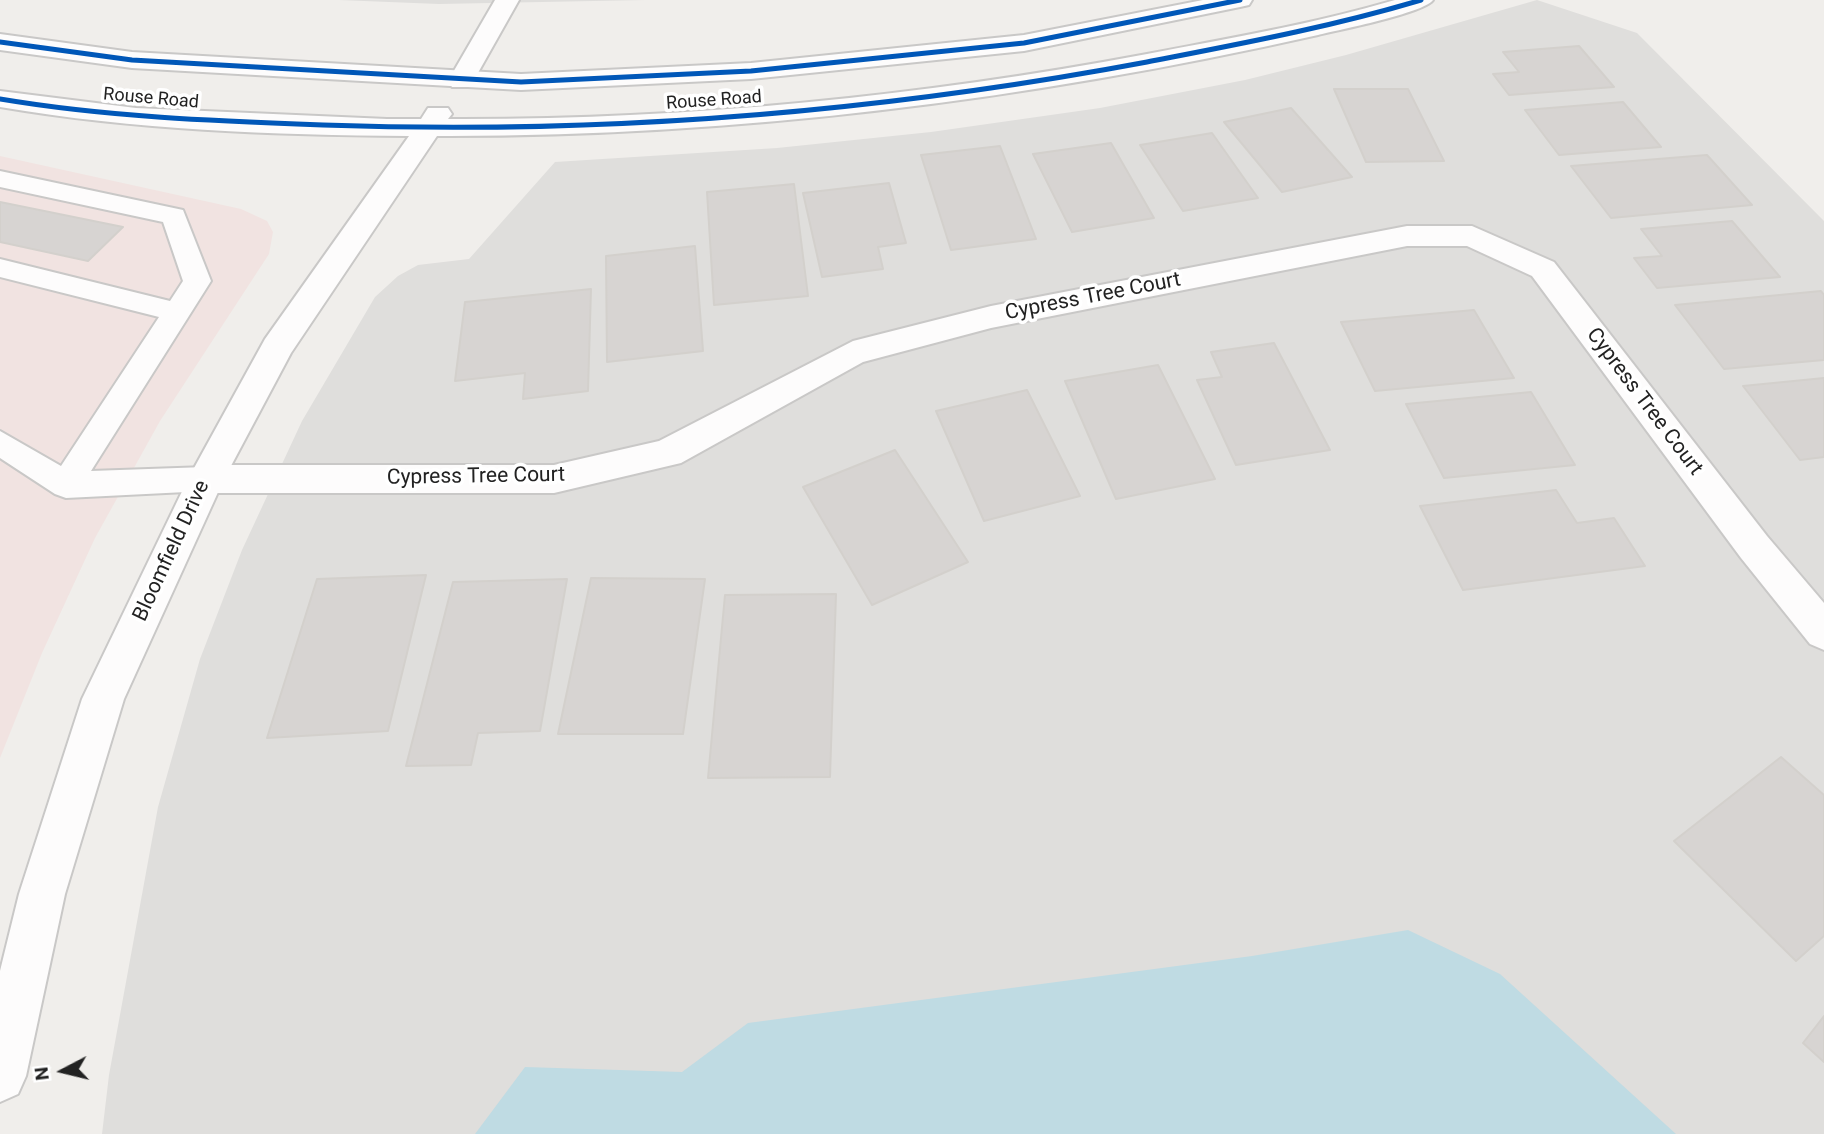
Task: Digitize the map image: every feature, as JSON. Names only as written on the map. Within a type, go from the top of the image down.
[{"type":"street","name":"Bloomfield Drive","points":[[0,1076],[42,894],[103,699],[205,478],[276,347],[461,81],[508,0]]},
{"type":"street","name":"Rouse Road","points":[[0,42],[132,60],[461,81],[521,82],[751,71],[1024,43],[1240,0]]},
{"type":"street","name":"Rouse Road","points":[[0,99],[167,118],[427,130],[714,118],[925,99],[1065,79],[1281,36],[1422,0]]},
{"type":"street","name":"Cypress Tree Court","points":[[205,478],[554,480],[668,453],[853,353],[991,317],[1407,236],[1472,236],[1543,269],[1754,547],[1824,632]]},
{"type":"lane","points":[[0,179],[174,216],[197,281],[66,485]]},
{"type":"lane","points":[[0,268],[177,312]]},
{"type":"lane","points":[[0,443],[66,485],[205,478]]},
{"type":"shaded area","points":[[339,0],[645,0],[439,4]]},
{"type":"shaded area","points":[[1537,0],[1637,33],[1824,221],[1824,1134],[102,1134],[109,1075],[158,807],[200,659],[242,550],[302,421],[375,297],[398,276],[418,265],[469,259],[555,162],[777,148],[931,132],[1100,108],[1245,80],[1346,55]]},
{"type":"shaded area","points":[[0,156],[241,209],[267,221],[273,232],[269,254],[160,421],[95,538],[42,653],[0,758]]},
{"type":"water","points":[[1408,930],[1500,974],[1676,1134],[475,1134],[525,1067],[682,1072],[748,1023],[1252,956]]},
{"type":"building","points":[[1579,46],[1614,87],[1509,95],[1493,74],[1519,72],[1503,52]]},
{"type":"building","points":[[1334,89],[1408,89],[1444,161],[1366,162]]},
{"type":"building","points":[[1623,102],[1661,147],[1559,155],[1525,110]]},
{"type":"building","points":[[1291,108],[1352,177],[1282,192],[1224,122]]},
{"type":"building","points":[[1212,133],[1258,198],[1183,211],[1140,145]]},
{"type":"building","points":[[1111,143],[1154,218],[1072,232],[1033,154]]},
{"type":"building","points":[[1000,146],[1036,239],[951,250],[921,155]]},
{"type":"building","points":[[1707,155],[1752,205],[1611,218],[1571,166]]},
{"type":"building","points":[[889,183],[906,243],[878,247],[883,269],[822,277],[803,193]]},
{"type":"building","points":[[794,184],[808,296],[714,305],[707,192]]},
{"type":"building","points":[[0,202],[123,227],[88,261],[0,242]]},
{"type":"building","points":[[1732,221],[1780,277],[1657,288],[1634,258],[1662,256],[1641,229]]},
{"type":"building","points":[[695,246],[703,351],[607,362],[606,256]]},
{"type":"building","points":[[591,289],[588,391],[523,399],[525,373],[455,381],[465,302]]},
{"type":"building","points":[[1821,291],[1824,295],[1824,360],[1724,369],[1675,305]]},
{"type":"building","points":[[1474,310],[1514,378],[1375,391],[1341,322]]},
{"type":"building","points":[[1274,343],[1330,450],[1236,465],[1197,380],[1222,377],[1211,352]]},
{"type":"building","points":[[1158,365],[1215,479],[1116,499],[1065,381]]},
{"type":"building","points":[[1824,378],[1824,457],[1800,460],[1743,386]]},
{"type":"building","points":[[1027,390],[1080,496],[984,521],[936,411]]},
{"type":"building","points":[[1531,392],[1575,465],[1444,478],[1406,404]]},
{"type":"building","points":[[895,450],[968,562],[872,605],[803,487]]},
{"type":"building","points":[[1556,490],[1577,523],[1614,518],[1645,566],[1463,590],[1420,506]]},
{"type":"building","points":[[426,575],[388,731],[267,738],[317,579]]},
{"type":"building","points":[[591,578],[705,579],[683,734],[558,734]]},
{"type":"building","points":[[567,579],[540,731],[478,733],[471,765],[406,766],[453,582]]},
{"type":"building","points":[[836,594],[830,777],[708,778],[725,595]]},
{"type":"building","points":[[1781,757],[1824,795],[1824,936],[1796,961],[1674,841]]},
{"type":"building","points":[[1824,1016],[1824,1062],[1803,1043]]},
{"type":"cycle path","points":[[0,42],[132,60],[521,82],[751,71],[1024,43],[1240,0]]},
{"type":"cycle path","points":[[0,99],[136,116],[387,127],[616,125],[730,118],[958,94],[1071,76],[1303,31],[1421,0]]}]
